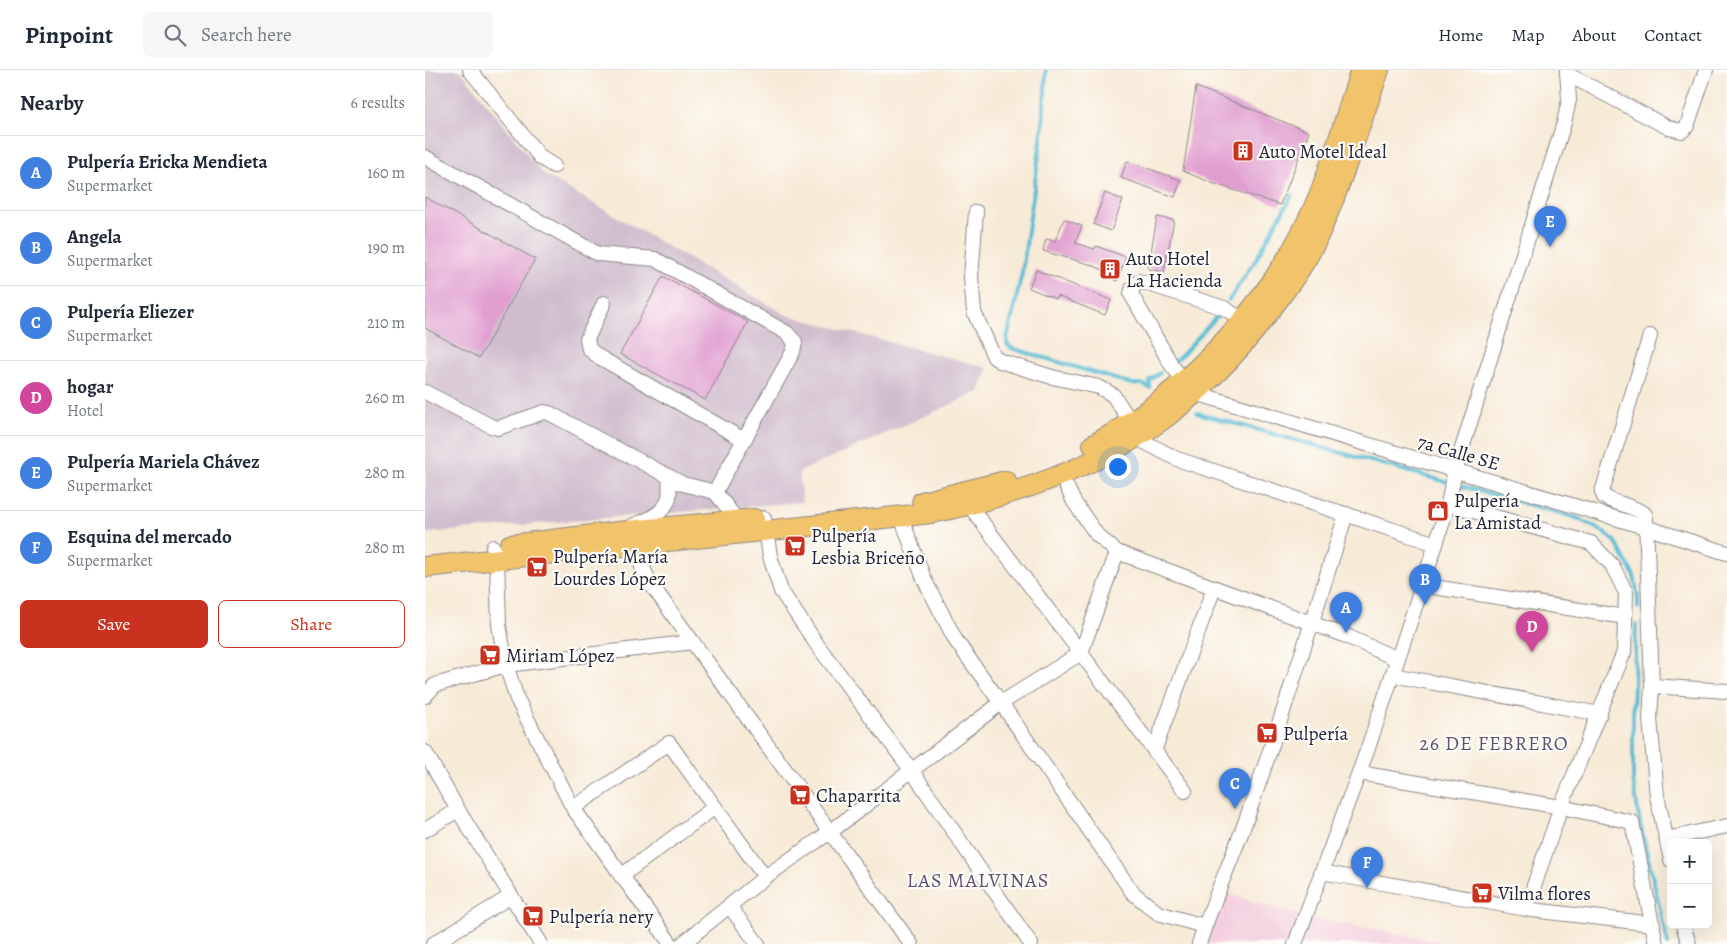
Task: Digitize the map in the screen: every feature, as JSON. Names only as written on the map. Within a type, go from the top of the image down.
[{"type":"highway","points":[[425,555],[639,546],[921,502],[997,483],[1034,471],[1086,450],[1111,436],[1165,418],[1281,270],[1320,193],[1361,70]]},
{"type":"highway","points":[[1189,387],[1247,341],[1281,297],[1310,253],[1339,186],[1379,70]]},
{"type":"highway","points":[[425,568],[495,553],[617,532],[738,521],[765,525],[901,517],[969,505],[1061,475],[1091,462],[1133,430]]},
{"type":"street","points":[[470,70],[541,158],[554,166]]},
{"type":"street","points":[[1567,72],[1669,128],[1682,131],[1687,126],[1706,70]]},
{"type":"street","points":[[1295,944],[1359,773],[1436,544],[1455,473],[1564,123],[1569,100],[1567,72]]},
{"type":"street","points":[[425,157],[598,254],[655,259],[787,333],[795,342],[793,352],[715,492]]},
{"type":"street","points":[[976,212],[971,277],[974,312],[995,357],[1000,362],[1051,377],[1099,387],[1113,395],[1133,430],[1177,459],[1436,544]]},
{"type":"street","points":[[1189,387],[1164,354],[1131,294],[1136,284],[1139,281],[1223,308],[1243,320]]},
{"type":"street","points":[[605,303],[587,339],[589,349],[599,357],[744,440]]},
{"type":"street","points":[[1650,336],[1602,492],[1603,497],[1645,514],[1652,686],[1651,719],[1657,796],[1667,839],[1727,826]]},
{"type":"street","name":"7a Calle SE","points":[[1189,387],[1455,473],[1645,527],[1727,554]]},
{"type":"street","points":[[425,392],[498,428],[544,412],[549,413],[683,484],[715,492],[738,521]]},
{"type":"street","points":[[1061,475],[1074,502],[1097,535],[1117,552],[1344,635],[1397,659]]},
{"type":"street","points":[[617,532],[655,516],[664,507],[669,498],[669,477]]},
{"type":"street","points":[[1449,498],[1591,543],[1612,565],[1625,593],[1624,652],[1561,807],[1526,909]]},
{"type":"street","points":[[969,505],[1185,791]]},
{"type":"street","points":[[1199,944],[1204,926],[1246,821],[1312,624],[1346,514]]},
{"type":"street","points":[[901,517],[924,579],[956,641],[1133,893],[1158,913],[1204,926]]},
{"type":"street","points":[[765,525],[770,556],[781,591],[818,646],[913,771],[1031,944]]},
{"type":"street","points":[[639,546],[641,564],[650,582],[911,944]]},
{"type":"street","points":[[683,944],[730,908],[765,877],[913,771],[1001,703],[1081,652],[1117,552]]},
{"type":"street","points":[[495,553],[499,625],[505,665],[517,699],[573,808],[671,944]]},
{"type":"street","points":[[1421,585],[1625,617]]},
{"type":"street","points":[[1154,751],[1214,588]]},
{"type":"street","points":[[425,696],[435,685],[505,665],[693,642]]},
{"type":"street","points":[[1392,675],[1599,714]]},
{"type":"street","points":[[1652,686],[1727,691]]},
{"type":"street","points":[[573,808],[669,743],[765,877]]},
{"type":"street","points":[[425,752],[458,810],[541,944]]},
{"type":"street","points":[[1359,773],[1561,807],[1632,822],[1656,944]]},
{"type":"street","points":[[621,876],[715,807]]},
{"type":"street","points":[[425,830],[458,810]]},
{"type":"street","points":[[1321,872],[1526,909],[1653,924]]},
{"type":"street","points":[[433,944],[511,896]]},
{"type":"street","points":[[730,908],[759,944]]},
{"type":"street","points":[[1684,929],[1689,944]]},
{"type":"shaded area","points":[[425,70],[460,70],[543,174],[786,315],[988,368],[979,392],[799,472],[802,502],[425,533]]},
{"type":"shaded area","points":[[1218,891],[1305,917],[1453,944],[1199,944]]},
{"type":"building","name":"Auto Motel Ideal","points":[[1196,87],[1309,132],[1280,205],[1212,183],[1183,171]]},
{"type":"building","points":[[1127,161],[1181,180],[1175,197],[1121,178]]},
{"type":"building","points":[[1105,193],[1123,200],[1111,231],[1093,224]]},
{"type":"building","points":[[425,197],[535,259],[479,358],[425,328]]},
{"type":"building","points":[[1157,217],[1174,220],[1164,272],[1148,269]]},
{"type":"building","points":[[1064,219],[1082,226],[1075,243],[1095,249],[1096,246],[1126,257],[1117,281],[1108,277],[1110,273],[1089,264],[1043,251],[1046,239],[1055,241]]},
{"type":"building","points":[[1036,270],[1111,300],[1105,315],[1057,296],[1056,299],[1029,288]]},
{"type":"building","points":[[663,276],[748,322],[705,400],[620,354]]},
{"type":"waterway","points":[[1046,70],[1043,126],[1022,273],[1007,344],[1011,348],[1132,384],[1142,384],[1150,388],[1150,380],[1160,373]]},
{"type":"waterway","points":[[1229,300],[1255,261],[1292,195]]},
{"type":"waterway","points":[[1174,362],[1220,313]]},
{"type":"waterway","points":[[1197,413],[1577,518],[1602,531],[1615,541],[1634,576],[1638,608]]},
{"type":"waterway","points":[[1636,625],[1633,781],[1640,823],[1668,944]]},
{"type":"place","name":"Auto Motel Ideal","points":[[1243,151]]},
{"type":"place","name":"Pulpería Mariela Chávez","points":[[1550,247]]},
{"type":"place","name":"Auto Hotel La Hacienda","points":[[1110,269]]},
{"type":"place","name":"Pulpería La Amistad","points":[[1438,511]]},
{"type":"place","name":"Pulpería Lesbia Briceño","points":[[795,546]]},
{"type":"place","name":"Pulpería María Lourdes López","points":[[537,567]]},
{"type":"place","name":"Angela","points":[[1425,605]]},
{"type":"place","name":"Pulpería Ericka Mendieta","points":[[1346,633]]},
{"type":"place","name":"hogar","points":[[1532,652]]},
{"type":"place","name":"Miriam López","points":[[490,655]]},
{"type":"place","name":"Pulpería","points":[[1267,733]]},
{"type":"place","name":"Chaparrita","points":[[800,795]]},
{"type":"place","name":"Pulpería Eliezer","points":[[1235,809]]},
{"type":"place","name":"Esquina del mercado","points":[[1367,888]]},
{"type":"place","name":"Vilma flores","points":[[1482,893]]},
{"type":"place","name":"Pulpería nery","points":[[533,916]]},
{"type":"district","name":"26 DE FEBRERO","points":[[1494,743]]},
{"type":"district","name":"LAS MALVINAS","points":[[978,880]]}]
